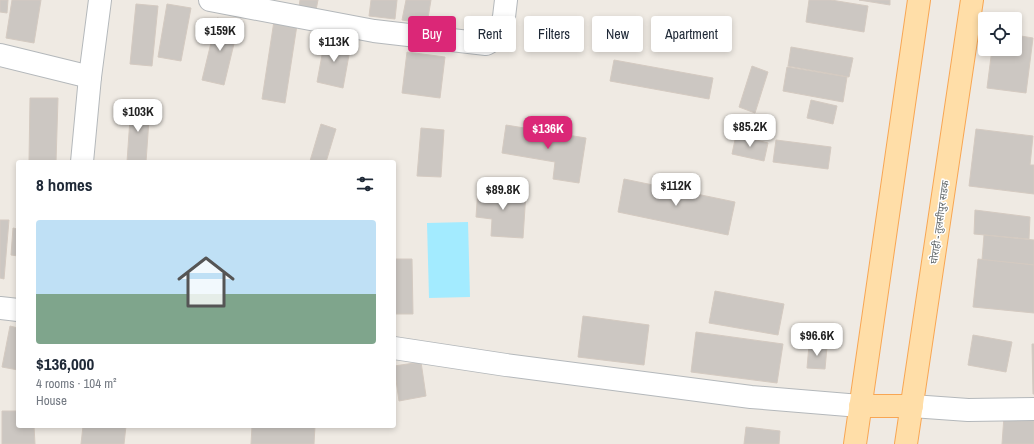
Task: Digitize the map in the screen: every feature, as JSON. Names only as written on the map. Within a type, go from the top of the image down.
[{"type":"main road","points":[[855,444],[919,0]]},
{"type":"main road","name":"घोराही - तुलसीपुर सडक","points":[[906,444],[972,0]]},
{"type":"main road","points":[[860,406],[912,406]]},
{"type":"street","points":[[82,160],[90,77],[100,0]]},
{"type":"street","points":[[210,0],[374,31],[486,44],[497,38],[504,17],[506,0]]},
{"type":"street","points":[[0,55],[90,77]]},
{"type":"street","points":[[0,308],[16,310]]},
{"type":"street","points":[[396,348],[506,366],[751,397],[860,406]]},
{"type":"street","points":[[912,406],[968,410],[1034,410]]},
{"type":"water","points":[[468,222],[470,297],[429,298],[427,223]]},
{"type":"building","points":[[0,0],[8,0],[7,13],[0,12]]},
{"type":"building","points":[[12,0],[41,0],[34,43],[6,38]]},
{"type":"building","points":[[300,0],[318,0],[316,10],[299,7]]},
{"type":"building","points":[[371,0],[397,0],[395,19],[369,16]]},
{"type":"building","points":[[406,0],[431,0],[428,16],[408,16],[408,21],[402,20]]},
{"type":"building","points":[[809,0],[831,0],[868,6],[864,32],[806,22]]},
{"type":"building","points":[[859,0],[890,0],[890,5]]},
{"type":"building","points":[[136,4],[158,6],[152,66],[130,64]]},
{"type":"building","points":[[167,4],[191,8],[181,61],[158,57]]},
{"type":"building","points":[[217,18],[239,23],[224,85],[202,80]]},
{"type":"building","points":[[274,21],[297,25],[285,103],[262,99]]},
{"type":"building","points":[[1022,36],[1033,38],[1026,93],[987,88],[991,56],[1022,56]]},
{"type":"building","points":[[325,39],[351,44],[343,88],[317,82]]},
{"type":"building","points":[[791,47],[853,58],[849,77],[788,66]]},
{"type":"building","points":[[407,52],[445,57],[440,98],[402,93]]},
{"type":"building","points":[[614,60],[713,78],[709,99],[610,81]]},
{"type":"building","points":[[752,66],[768,72],[755,113],[739,107]]},
{"type":"building","points":[[787,67],[847,77],[843,102],[783,91]]},
{"type":"building","points":[[30,98],[58,98],[56,160],[29,160]]},
{"type":"building","points":[[811,100],[837,106],[833,124],[807,118]]},
{"type":"building","points":[[131,104],[150,105],[146,160],[127,160]]},
{"type":"building","points":[[321,124],[336,129],[327,160],[310,160]]},
{"type":"building","points":[[506,125],[586,138],[579,183],[553,179],[555,162],[502,153]]},
{"type":"building","points":[[421,128],[444,130],[441,177],[417,176]]},
{"type":"building","points":[[976,129],[1033,136],[1030,165],[1034,165],[1034,194],[969,186]]},
{"type":"building","points":[[736,135],[768,143],[764,161],[732,154]]},
{"type":"building","points":[[776,140],[831,147],[828,169],[773,162]]},
{"type":"building","points":[[624,179],[735,202],[728,235],[618,212]]},
{"type":"building","points":[[478,188],[526,192],[523,238],[491,236],[492,219],[476,217]]},
{"type":"building","points":[[975,210],[1030,217],[1029,239],[974,234]]},
{"type":"building","points":[[0,220],[9,220],[4,279],[0,278]]},
{"type":"building","points":[[13,228],[16,229],[16,256],[11,255]]},
{"type":"building","points":[[984,235],[1034,240],[1034,265],[982,260]]},
{"type":"building","points":[[396,259],[412,259],[413,314],[396,314]]},
{"type":"building","points":[[978,259],[1034,265],[1034,313],[973,307]]},
{"type":"building","points":[[715,291],[784,304],[778,335],[709,323]]},
{"type":"building","points":[[583,316],[649,325],[644,365],[578,357]]},
{"type":"building","points":[[10,326],[16,328],[16,370],[2,367]]},
{"type":"building","points":[[696,332],[783,344],[777,383],[691,372]]},
{"type":"building","points":[[973,335],[1012,342],[1006,372],[968,365]]},
{"type":"building","points":[[1032,344],[1034,344],[1034,394],[1033,394]]},
{"type":"building","points":[[809,345],[827,347],[825,369],[807,368]]},
{"type":"building","points":[[421,362],[426,396],[399,401],[396,380],[396,366]]},
{"type":"building","points":[[2,411],[16,411],[16,428],[34,428],[35,444],[2,444]]},
{"type":"building","points":[[1004,416],[1034,418],[1034,444],[1002,444]]},
{"type":"building","points":[[746,427],[780,431],[779,444],[744,444]]},
{"type":"building","points":[[83,428],[126,428],[124,444],[81,444]]},
{"type":"building","points":[[252,428],[315,428],[314,444],[251,444]]}]
